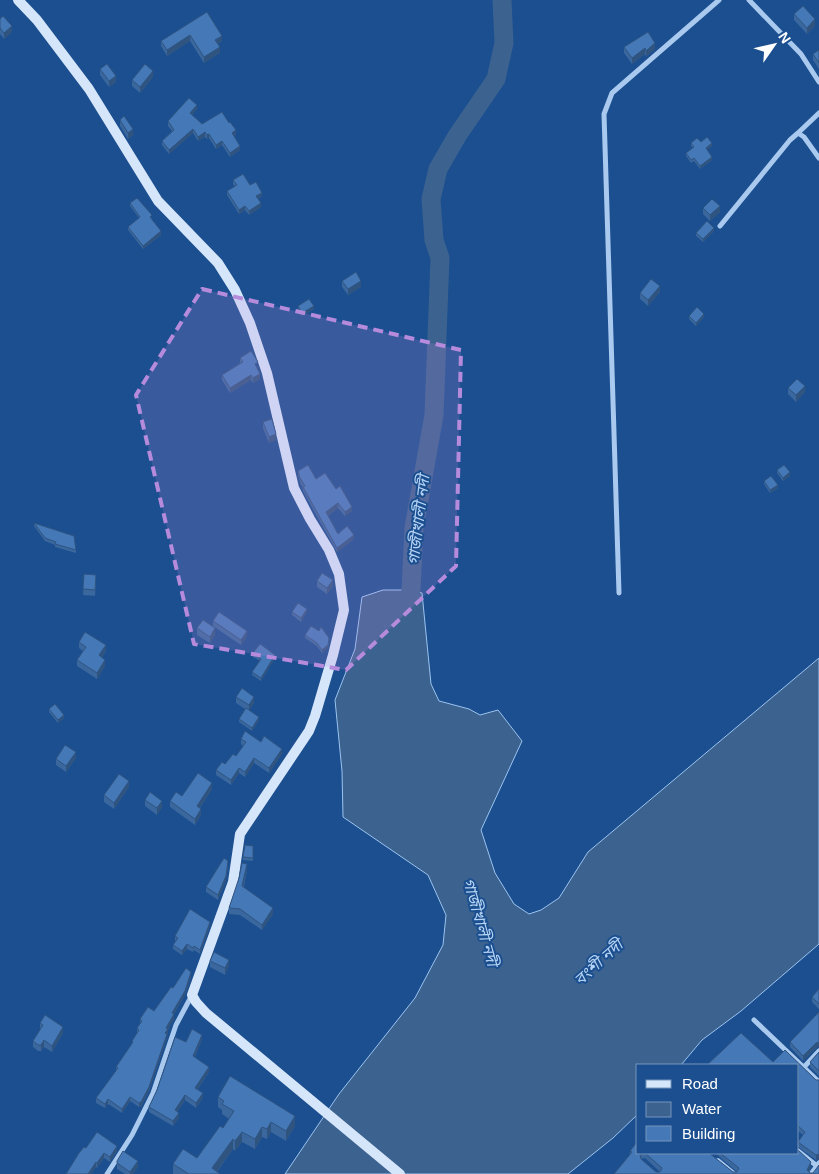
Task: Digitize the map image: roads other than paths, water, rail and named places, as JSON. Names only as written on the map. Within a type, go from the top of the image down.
[{"type":"street","points":[[18,0],[37,20],[89,89],[158,201],[218,263],[235,290],[250,323],[267,373],[294,488],[329,550],[339,574],[344,610],[315,716],[308,731],[240,834],[233,882],[192,995],[176,1025],[152,1093],[132,1135],[107,1174]]},
{"type":"street","points":[[619,593],[604,114],[612,93],[719,0]]},
{"type":"street","points":[[749,0],[801,54],[819,82]]},
{"type":"street","points":[[720,226],[790,140],[819,113]]},
{"type":"street","points":[[798,132],[804,137],[819,158]]},
{"type":"street","points":[[192,995],[206,1012],[400,1174]]},
{"type":"street","points":[[754,1020],[819,1082]]},
{"type":"street","points":[[804,1067],[819,1051]]},
{"type":"street","points":[[799,1152],[818,1164],[811,1174]]},
{"type":"lane","points":[[716,1158],[735,1174]]},
{"type":"water","name":"বংশী নদী","points":[[383,590],[411,590],[422,593],[431,684],[439,701],[469,709],[480,715],[498,710],[522,741],[481,830],[495,873],[514,904],[529,914],[541,910],[559,898],[588,852],[819,658],[819,944],[741,1011],[702,1040],[682,1064],[636,1064],[636,1116],[613,1138],[568,1174],[285,1174],[339,1094],[415,998],[443,945],[446,915],[428,875],[343,817],[342,771],[335,700],[355,649],[362,597]]},
{"type":"waterway","name":"গাজীখালী নদী","points":[[406,614],[411,590],[414,528],[434,415],[440,258],[434,240],[431,199],[438,169],[457,136],[496,79],[504,43],[502,0]]}]
